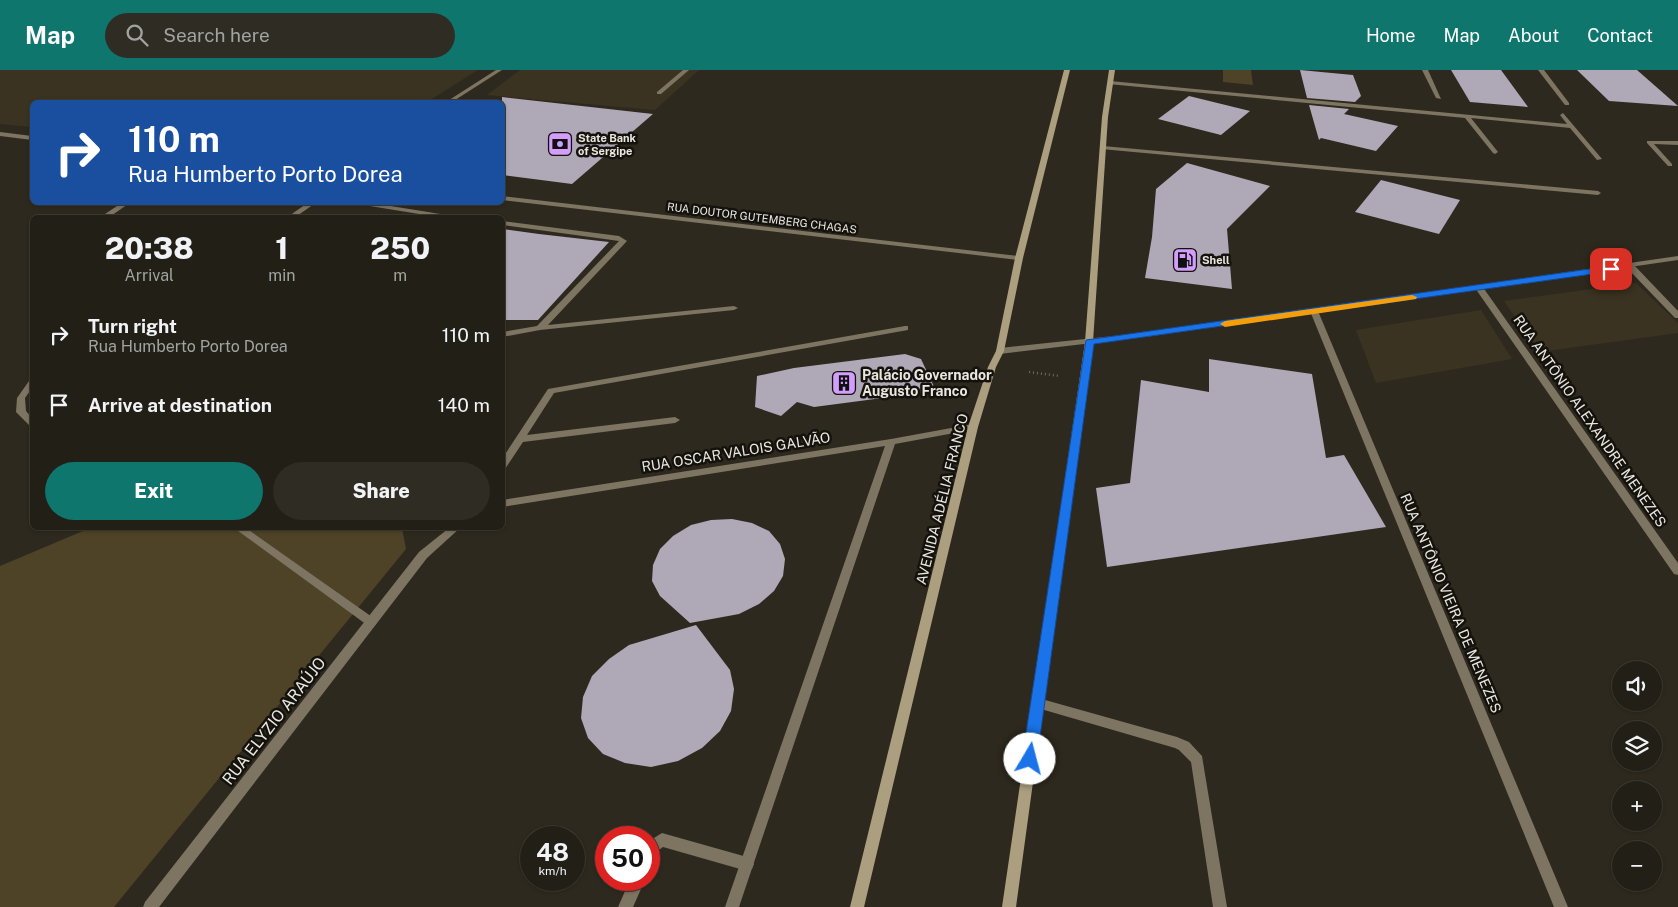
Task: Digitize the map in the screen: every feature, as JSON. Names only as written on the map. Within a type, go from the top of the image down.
[{"type":"main road","name":"AVENIDA ADÉLIA FRANCO","points":[[856,907],[973,427],[992,367],[1000,351],[1018,258],[1067,70]]},
{"type":"main road","points":[[1009,907],[1089,342],[1103,148],[1112,70]]},
{"type":"street","points":[[452,100],[499,70]]},
{"type":"street","points":[[659,93],[686,70]]},
{"type":"street","points":[[1425,70],[1439,98]]},
{"type":"street","points":[[1541,70],[1567,104]]},
{"type":"street","points":[[1110,84],[1572,126]]},
{"type":"street","points":[[1563,115],[1599,159]]},
{"type":"street","points":[[1467,117],[1495,152]]},
{"type":"street","points":[[0,134],[30,138]]},
{"type":"street","points":[[1670,165],[1649,142],[1678,143]]},
{"type":"street","points":[[1103,148],[1598,193]]},
{"type":"street","name":"RUA DOUTOR GUTEMBERG CHAGAS","points":[[505,198],[1018,258]]},
{"type":"street","points":[[107,215],[123,205]]},
{"type":"street","points":[[294,215],[309,205]]},
{"type":"street","points":[[369,205],[441,215]]},
{"type":"street","points":[[505,223],[623,240],[540,328]]},
{"type":"street","points":[[1000,351],[1089,342],[1479,288],[1678,258]]},
{"type":"street","points":[[1630,266],[1678,316]]},
{"type":"street","name":"RUA ANTÔNIO ALEXANDRE MENEZES","points":[[1479,288],[1678,571]]},
{"type":"street","points":[[505,334],[540,328],[734,308]]},
{"type":"street","name":"RUA ANTÔNIO VIEIRA DE MENEZES","points":[[1314,311],[1561,907]]},
{"type":"street","points":[[505,462],[551,391],[906,328]]},
{"type":"street","points":[[30,386],[21,398],[21,412],[30,421]]},
{"type":"street","points":[[520,439],[676,420]]},
{"type":"street","name":"RUA OSCAR VALOIS GALVÃO","points":[[505,504],[891,442],[973,427]]},
{"type":"street","points":[[732,907],[891,442]]},
{"type":"street","points":[[242,530],[371,622]]},
{"type":"street","name":"RUA ELYZIO ARAÚJO","points":[[150,907],[423,555],[453,530]]},
{"type":"street","points":[[1038,703],[1177,743],[1193,754],[1197,760],[1220,907]]},
{"type":"street","points":[[660,841],[662,840],[747,864]]},
{"type":"street","points":[[625,907],[633,891]]},
{"type":"path","points":[[992,367],[1084,379]]},
{"type":"shaded area","points":[[0,70],[478,70],[430,100],[30,100],[30,127],[0,124]]},
{"type":"shaded area","points":[[520,70],[699,70],[655,110],[487,95]]},
{"type":"shaded area","points":[[1223,70],[1251,70],[1253,85],[1223,82]]},
{"type":"shaded area","points":[[1636,283],[1678,323],[1678,333],[1539,352],[1504,301]]},
{"type":"shaded area","points":[[1481,310],[1512,359],[1376,383],[1356,330]]},
{"type":"shaded area","points":[[85,530],[402,530],[406,549],[114,907],[0,907],[0,566]]},
{"type":"building","points":[[1300,70],[1353,75],[1361,96],[1355,102],[1307,98]]},
{"type":"building","points":[[1451,70],[1501,70],[1528,107],[1470,102]]},
{"type":"building","points":[[1577,70],[1637,70],[1678,106],[1609,101]]},
{"type":"building","points":[[1189,96],[1250,111],[1221,135],[1158,119]]},
{"type":"building","name":"State Bank of Sergipe","points":[[502,97],[653,114],[572,184],[505,175],[505,100],[502,100]]},
{"type":"building","points":[[1309,105],[1349,109],[1344,114],[1398,126],[1376,151],[1321,138],[1319,140]]},
{"type":"building","points":[[1187,163],[1270,186],[1227,229],[1232,289],[1145,278],[1152,237],[1156,189]]},
{"type":"building","points":[[1381,180],[1460,200],[1439,234],[1355,212]]},
{"type":"building","points":[[505,229],[609,242],[538,320],[505,320]]},
{"type":"building","name":"Palácio Governador Augusto Franco","points":[[905,354],[921,359],[936,391],[814,407],[797,402],[781,416],[755,407],[757,376],[794,368]]},
{"type":"building","points":[[1209,359],[1312,374],[1326,458],[1344,455],[1386,527],[1107,567],[1096,488],[1130,483],[1141,380],[1209,392]]},
{"type":"building","points":[[732,519],[752,523],[769,531],[780,544],[785,559],[783,576],[774,591],[759,604],[739,614],[690,623],[660,596],[652,581],[653,565],[660,549],[673,536],[691,525],[711,520]]},
{"type":"building","points":[[696,625],[730,670],[734,689],[731,711],[720,731],[702,748],[678,761],[651,767],[625,763],[603,754],[588,738],[581,718],[583,697],[592,676],[609,659],[629,645]]},
{"type":"slow traffic","points":[[1225,324],[1412,297]]},
{"type":"place","name":"State Bank of Sergipe","points":[[560,144]]},
{"type":"place","name":"Shell","points":[[1185,260]]},
{"type":"place","name":"Palácio Governador Augusto Franco","points":[[844,383]]},
{"type":"route","points":[[1030,759],[1089,342],[1611,269]]}]
